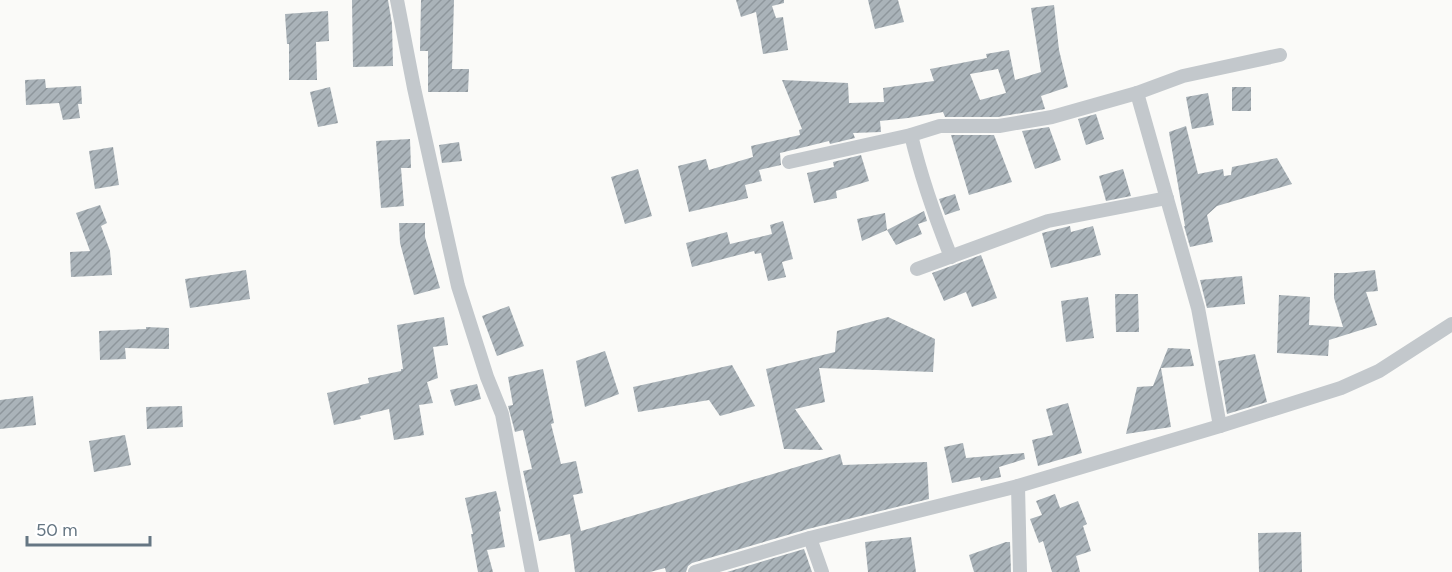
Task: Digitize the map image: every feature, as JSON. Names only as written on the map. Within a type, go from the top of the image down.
[{"type":"street","points":[[397,0],[458,286],[487,377],[502,414],[532,572]]},
{"type":"street","points":[[789,162],[940,126],[999,126],[1052,117],[1137,93],[1183,76],[1280,55]]},
{"type":"street","points":[[1137,93],[1198,308],[1220,426]]},
{"type":"street","points":[[910,135],[929,198],[951,257]]},
{"type":"street","points":[[916,269],[1048,221],[1167,198]]},
{"type":"street","points":[[695,572],[810,538],[1018,486],[1341,388],[1379,371],[1452,324]]},
{"type":"street","points":[[1018,486],[1020,572]]},
{"type":"street","points":[[810,538],[822,572]]},
{"type":"building","points":[[352,0],[388,0],[392,24],[393,66],[353,67]]},
{"type":"building","points":[[421,0],[454,0],[452,69],[469,69],[468,92],[428,92],[428,51],[420,51]]},
{"type":"building","points":[[736,0],[784,0],[784,3],[772,6],[776,18],[783,17],[788,50],[763,54],[756,12],[741,17]]},
{"type":"building","points":[[868,0],[898,0],[904,22],[875,29]]},
{"type":"building","points":[[1054,5],[1059,50],[1068,87],[1041,96],[1045,109],[998,117],[945,117],[943,112],[880,121],[881,132],[853,133],[855,138],[830,144],[829,141],[780,153],[781,165],[759,170],[762,181],[745,185],[748,198],[689,212],[678,166],[706,159],[709,170],[753,157],[751,146],[800,135],[799,130],[802,129],[782,80],[848,83],[849,103],[884,102],[883,88],[934,81],[930,69],[987,58],[986,54],[1009,50],[1015,80],[1041,72],[1031,8]],"holes":[[[998,69],[1006,93],[980,100],[970,74]]]},
{"type":"building","points":[[328,11],[329,41],[316,42],[317,80],[289,80],[289,44],[287,44],[285,14]]},
{"type":"building","points":[[45,79],[46,88],[81,86],[82,104],[78,104],[80,118],[63,120],[59,103],[26,105],[25,80]]},
{"type":"building","points":[[330,87],[338,123],[318,127],[310,92]]},
{"type":"building","points":[[1232,87],[1251,87],[1251,111],[1232,111]]},
{"type":"building","points":[[1208,93],[1214,125],[1192,129],[1186,97]]},
{"type":"building","points":[[1096,114],[1104,139],[1086,145],[1078,119]]},
{"type":"building","points":[[1186,126],[1198,174],[1223,169],[1224,176],[1231,175],[1232,167],[1277,158],[1292,184],[1217,206],[1207,215],[1213,242],[1190,247],[1184,226],[1169,132]]},
{"type":"building","points":[[1049,127],[1061,160],[1035,169],[1022,131]]},
{"type":"building","points":[[951,135],[994,135],[1012,182],[969,195]]},
{"type":"building","points":[[410,139],[411,168],[401,168],[404,206],[381,208],[376,141]]},
{"type":"building","points":[[459,142],[462,161],[442,163],[439,145]]},
{"type":"building","points":[[113,147],[119,185],[95,189],[89,151]]},
{"type":"building","points":[[861,155],[869,181],[836,191],[837,198],[814,203],[807,173],[834,167],[833,162]]},
{"type":"building","points":[[638,169],[652,216],[625,224],[611,177]]},
{"type":"building","points":[[1123,169],[1131,196],[1106,201],[1099,176]]},
{"type":"building","points":[[955,194],[960,210],[945,215],[939,199]]},
{"type":"building","points":[[100,205],[107,223],[101,226],[110,251],[112,275],[71,277],[70,252],[90,251],[76,213]]},
{"type":"building","points":[[924,211],[927,221],[918,224],[922,234],[896,245],[887,230]]},
{"type":"building","points":[[885,213],[887,230],[862,241],[857,219]]},
{"type":"building","points":[[783,221],[793,259],[782,262],[786,277],[768,281],[761,253],[755,254],[754,251],[692,267],[686,243],[727,232],[730,244],[772,234],[770,225]]},
{"type":"building","points":[[399,223],[425,223],[425,237],[440,288],[414,295],[400,243]]},
{"type":"building","points":[[1070,226],[1071,232],[1093,226],[1101,255],[1051,268],[1042,233]]},
{"type":"building","points":[[981,255],[997,298],[972,307],[966,292],[944,301],[932,273]]},
{"type":"building","points":[[246,270],[250,299],[190,308],[185,279]]},
{"type":"building","points":[[1375,270],[1378,291],[1366,292],[1377,325],[1329,340],[1328,356],[1277,353],[1279,295],[1310,297],[1309,325],[1343,327],[1334,298],[1334,273]]},
{"type":"building","points":[[1242,276],[1245,304],[1207,308],[1200,280]]},
{"type":"building","points":[[1115,294],[1138,294],[1139,332],[1116,332]]},
{"type":"building","points":[[1088,297],[1094,338],[1066,342],[1061,301]]},
{"type":"building","points":[[509,306],[524,346],[497,356],[482,316]]},
{"type":"building","points":[[444,317],[448,345],[433,347],[438,378],[427,382],[433,403],[419,405],[424,435],[394,440],[389,409],[334,425],[327,393],[369,383],[368,378],[401,371],[403,369],[397,325]]},
{"type":"building","points":[[888,317],[935,339],[933,372],[819,368],[825,402],[795,409],[823,450],[784,449],[766,369],[835,352],[837,331]]},
{"type":"building","points":[[146,327],[169,328],[169,349],[125,348],[126,359],[100,360],[99,331],[146,329]]},
{"type":"building","points":[[1168,348],[1190,349],[1194,366],[1161,368],[1171,427],[1126,434],[1137,387],[1153,386]]},
{"type":"building","points":[[605,351],[619,394],[585,407],[576,361]]},
{"type":"building","points":[[1255,354],[1267,402],[1227,414],[1218,361]]},
{"type":"building","points":[[732,365],[755,406],[720,416],[709,400],[638,412],[633,387]]},
{"type":"building","points":[[543,369],[554,423],[551,424],[561,464],[576,461],[583,493],[573,495],[581,531],[840,454],[843,465],[927,462],[929,499],[808,529],[692,563],[686,572],[666,572],[665,568],[650,572],[575,572],[570,534],[539,541],[523,471],[532,469],[523,430],[515,432],[508,406],[513,405],[508,377]]},
{"type":"building","points":[[477,384],[481,399],[455,406],[450,390]]},
{"type":"building","points":[[33,396],[36,425],[0,429],[0,400]]},
{"type":"building","points":[[1068,403],[1082,453],[1038,466],[1032,440],[1053,435],[1046,409]]},
{"type":"building","points":[[182,406],[183,427],[147,429],[146,407]]},
{"type":"building","points":[[125,435],[131,465],[94,472],[89,441]]},
{"type":"building","points":[[963,443],[966,458],[1024,453],[1025,459],[999,467],[1001,477],[981,481],[980,477],[952,483],[944,447]]},
{"type":"building","points":[[496,491],[505,547],[487,550],[493,572],[478,572],[465,498]]},
{"type":"building","points":[[1055,494],[1060,508],[1078,501],[1087,524],[1083,526],[1091,551],[1076,556],[1080,572],[1052,572],[1043,541],[1039,543],[1030,519],[1042,515],[1036,501]]},
{"type":"building","points":[[1301,532],[1302,572],[1259,572],[1258,533]]},
{"type":"building","points":[[911,537],[916,572],[868,572],[865,542]]},
{"type":"building","points":[[1010,542],[1011,572],[974,572],[969,555]]},
{"type":"building","points":[[804,549],[812,572],[727,572]]}]
